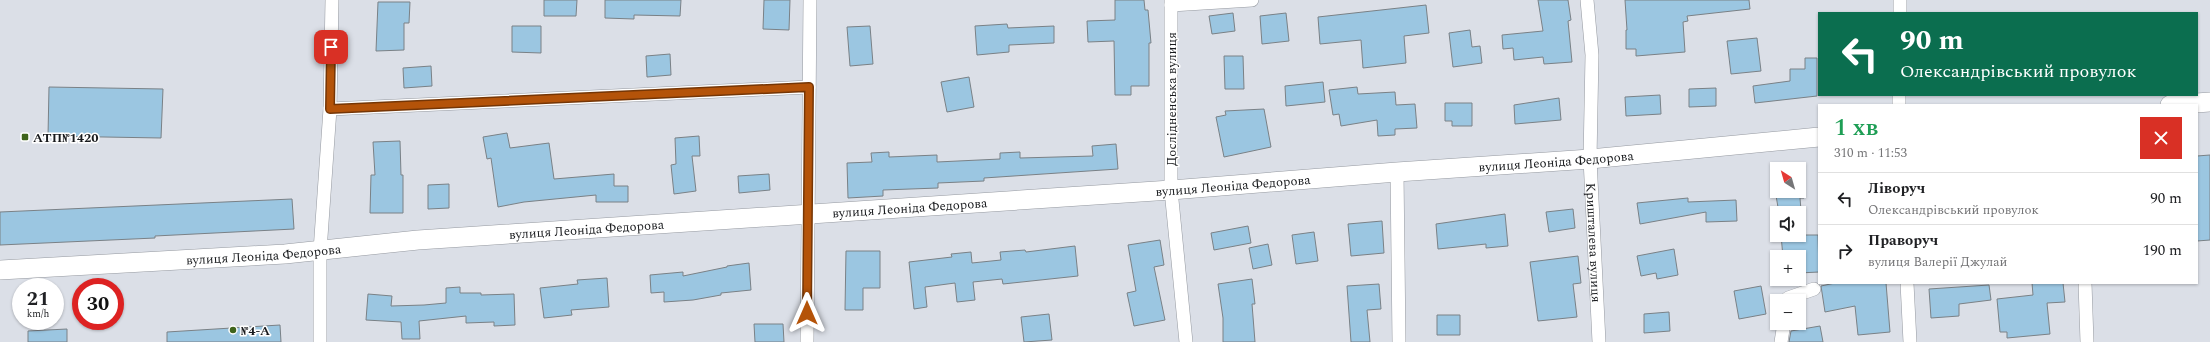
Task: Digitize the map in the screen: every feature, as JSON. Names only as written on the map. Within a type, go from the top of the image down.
[{"type":"street","points":[[320,342],[320,251],[330,109],[332,0]]},
{"type":"street","points":[[807,342],[810,0]]},
{"type":"street","points":[[1171,2],[1252,0]]},
{"type":"street","name":"Кришталева вулиця","points":[[1587,0],[1592,55],[1590,159],[1599,342]]},
{"type":"street","points":[[1900,0],[1900,12]]},
{"type":"street","name":"Дослідненська вулиця","points":[[1171,2],[1171,190],[1186,342]]},
{"type":"street","points":[[330,109],[809,87]]},
{"type":"street","points":[[2183,104],[2210,102]]},
{"type":"street","name":"вулиця Леоніда Федорова","points":[[0,270],[285,254],[418,240],[1171,190],[1397,172],[1590,159],[1818,137]]},
{"type":"street","points":[[1397,172],[1399,342]]},
{"type":"street","points":[[1908,284],[1910,342]]},
{"type":"street","points":[[2085,284],[2088,342]]},
{"type":"street","points":[[1800,294],[1814,289]]},
{"type":"street","points":[[1781,342],[1783,330]]},
{"type":"building","points":[[544,0],[577,0],[576,16],[544,16]]},
{"type":"building","points":[[605,0],[681,0],[680,16],[634,15],[634,19],[605,18]]},
{"type":"building","points":[[764,0],[790,0],[789,30],[763,29]]},
{"type":"building","points":[[1115,0],[1144,0],[1145,10],[1148,10],[1151,43],[1149,43],[1149,86],[1131,86],[1131,95],[1115,95],[1114,41],[1088,42],[1087,21],[1115,20]]},
{"type":"building","points":[[1538,0],[1568,0],[1571,20],[1568,21],[1572,62],[1544,64],[1543,57],[1514,60],[1513,48],[1503,49],[1502,35],[1543,31]]},
{"type":"building","points":[[1625,0],[1749,0],[1750,9],[1687,16],[1688,21],[1683,22],[1685,52],[1636,56],[1636,49],[1626,49],[1627,30]]},
{"type":"building","points":[[378,2],[410,2],[409,23],[404,23],[404,50],[376,51]]},
{"type":"building","points":[[1426,5],[1429,33],[1404,36],[1406,63],[1363,68],[1361,40],[1320,44],[1318,17]]},
{"type":"building","points":[[1233,13],[1235,31],[1212,34],[1209,16]]},
{"type":"building","points":[[1286,13],[1289,41],[1262,44],[1260,16]]},
{"type":"building","points":[[1007,24],[1008,28],[1054,26],[1054,43],[1009,45],[1009,52],[977,55],[975,26]]},
{"type":"building","points":[[512,26],[541,26],[541,53],[512,52]]},
{"type":"building","points":[[870,26],[873,64],[850,66],[847,27]]},
{"type":"building","points":[[1470,30],[1472,47],[1480,46],[1482,63],[1453,67],[1449,33]]},
{"type":"building","points":[[1757,38],[1761,71],[1731,74],[1727,41]]},
{"type":"building","points":[[670,54],[671,75],[647,77],[646,56]]},
{"type":"building","points":[[1224,56],[1243,56],[1244,89],[1225,89]]},
{"type":"building","points":[[1805,58],[1817,58],[1817,96],[1755,103],[1753,86],[1790,81],[1790,69],[1805,69]]},
{"type":"building","points":[[431,66],[432,86],[404,88],[403,68]]},
{"type":"building","points":[[969,77],[974,107],[947,112],[941,82]]},
{"type":"building","points":[[1323,82],[1325,102],[1286,106],[1285,86]]},
{"type":"building","points":[[49,87],[163,89],[161,138],[48,136]]},
{"type":"building","points":[[1357,87],[1358,94],[1395,92],[1396,105],[1415,104],[1417,128],[1395,129],[1395,135],[1378,136],[1377,120],[1341,126],[1339,114],[1333,115],[1329,90]]},
{"type":"building","points":[[1716,88],[1716,106],[1689,107],[1689,89]]},
{"type":"building","points":[[1660,95],[1661,114],[1626,116],[1625,97]]},
{"type":"building","points":[[1559,98],[1561,120],[1515,124],[1514,105]]},
{"type":"building","points":[[1445,103],[1472,103],[1472,126],[1452,126],[1452,121],[1445,121]]},
{"type":"building","points":[[1264,109],[1271,147],[1224,157],[1216,117],[1226,115],[1225,111]]},
{"type":"building","points":[[507,133],[510,148],[549,143],[554,179],[614,174],[614,186],[628,186],[628,202],[596,202],[596,195],[524,202],[498,207],[491,158],[487,159],[483,137]]},
{"type":"building","points":[[699,136],[700,156],[692,156],[696,191],[674,194],[671,165],[676,164],[675,138]]},
{"type":"building","points":[[400,141],[401,175],[403,175],[403,213],[370,213],[371,175],[375,175],[373,142]]},
{"type":"building","points":[[1116,144],[1118,169],[984,178],[984,181],[938,183],[938,188],[883,190],[883,196],[848,198],[847,163],[872,162],[871,153],[889,152],[889,157],[937,155],[937,162],[1000,159],[1000,153],[1020,152],[1020,158],[1093,156],[1092,146]]},
{"type":"building","points":[[2210,155],[2210,240],[2198,241],[2198,156]]},
{"type":"building","points":[[769,174],[770,190],[739,193],[738,176]]},
{"type":"building","points":[[449,184],[449,208],[428,209],[428,185]]},
{"type":"building","points":[[1688,198],[1688,202],[1736,200],[1737,221],[1706,222],[1706,212],[1640,224],[1637,203]]},
{"type":"building","points":[[1776,198],[1800,198],[1801,206],[1778,206]]},
{"type":"building","points":[[292,199],[294,229],[155,236],[155,238],[0,245],[0,212]]},
{"type":"building","points":[[1573,209],[1575,228],[1549,232],[1546,212]]},
{"type":"building","points":[[1505,214],[1508,246],[1486,248],[1486,244],[1438,249],[1436,224]]},
{"type":"building","points":[[1382,221],[1384,253],[1351,256],[1348,224]]},
{"type":"building","points":[[1248,226],[1251,243],[1214,250],[1211,233]]},
{"type":"building","points":[[1314,232],[1318,261],[1296,264],[1292,235]]},
{"type":"building","points":[[1806,235],[1818,235],[1818,272],[1806,273],[1806,250],[1782,250],[1782,242],[1806,242]]},
{"type":"building","points":[[1160,240],[1164,265],[1154,267],[1165,320],[1134,326],[1127,293],[1136,291],[1128,245]]},
{"type":"building","points":[[1268,244],[1272,265],[1253,269],[1249,248]]},
{"type":"building","points":[[1075,246],[1078,276],[1003,284],[1002,279],[973,282],[975,300],[957,302],[955,283],[925,287],[927,307],[914,309],[909,262],[952,257],[951,254],[971,252],[972,263],[1001,260],[1000,252],[1025,250],[1026,252]]},
{"type":"building","points":[[1674,249],[1678,275],[1657,279],[1656,273],[1641,276],[1637,256]]},
{"type":"building","points":[[846,251],[880,251],[880,288],[863,288],[863,310],[845,310]]},
{"type":"building","points":[[1578,256],[1581,283],[1573,284],[1577,317],[1538,321],[1530,262]]},
{"type":"building","points":[[749,263],[751,290],[721,293],[721,295],[693,300],[664,302],[664,292],[651,293],[650,275],[683,272],[683,276],[727,266]]},
{"type":"building","points":[[607,278],[609,307],[571,310],[572,315],[544,318],[540,288],[578,284],[577,280]]},
{"type":"building","points":[[1252,279],[1255,304],[1252,304],[1255,342],[1223,342],[1223,318],[1218,284]]},
{"type":"building","points":[[1379,284],[1381,309],[1367,310],[1370,342],[1351,342],[1347,286]]},
{"type":"building","points":[[1830,284],[1886,284],[1890,332],[1858,335],[1855,306],[1825,312],[1821,286]]},
{"type":"building","points":[[2032,284],[2063,284],[2065,302],[2047,303],[2050,334],[2007,338],[2007,332],[2000,332],[1997,299],[2033,295]]},
{"type":"building","points":[[1989,285],[1991,300],[1959,304],[1959,316],[1931,318],[1929,289]]},
{"type":"building","points":[[1761,286],[1766,314],[1739,319],[1734,291]]},
{"type":"building","points":[[460,287],[460,293],[481,293],[481,295],[514,294],[515,325],[494,326],[494,322],[466,323],[466,316],[419,321],[420,339],[402,339],[401,322],[366,320],[368,294],[392,296],[391,306],[424,305],[446,303],[446,288]]},
{"type":"building","points":[[1669,312],[1670,331],[1644,333],[1644,314]]},
{"type":"building","points":[[1049,314],[1052,340],[1024,342],[1021,317]]},
{"type":"building","points":[[1437,315],[1460,315],[1460,335],[1437,335]]},
{"type":"building","points":[[754,324],[783,324],[784,342],[755,342]]},
{"type":"building","name":"№4-А","points":[[280,325],[281,342],[167,342],[167,332]]},
{"type":"building","points":[[1820,326],[1823,342],[1789,342],[1791,331],[1806,330],[1806,328]]},
{"type":"building","points":[[67,329],[67,342],[28,342],[28,331]]},
{"type":"place","name":"АТП№1420","points":[[25,137]]},
{"type":"place","name":"№4-А","points":[[233,330]]},
{"type":"route","points":[[331,47],[330,109],[809,87],[807,313]]}]
